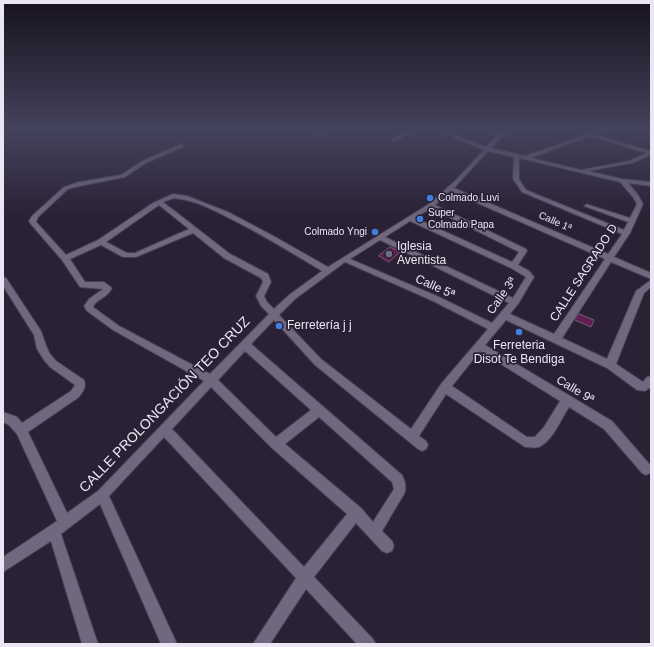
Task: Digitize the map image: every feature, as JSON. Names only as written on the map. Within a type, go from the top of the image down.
[{"type":"street","points":[[151,159],[123,176],[79,184],[66,188],[35,216],[32,221],[33,223],[65,258],[83,285],[104,285],[108,288],[104,294],[90,302],[88,306],[90,309],[116,328],[211,380],[276,444],[356,513],[387,546]]},
{"type":"street","name":"CALLE PROLONGACIÓN TEO CRUZ","points":[[3,564],[60,527],[102,495],[274,314],[292,298],[344,259],[431,205],[450,189],[478,159]]},
{"type":"street","points":[[517,159],[515,175],[517,183],[524,191],[626,233]]},
{"type":"street","points":[[536,159],[622,181],[651,184]]},
{"type":"street","points":[[580,170],[630,162],[637,159]]},
{"type":"street","name":"CALLE SAGRADO D","points":[[556,339],[587,290],[611,258],[626,233],[640,204],[639,200],[622,181]]},
{"type":"street","name":"Calle 1ª","points":[[450,189],[651,276]]},
{"type":"street","points":[[65,258],[101,242],[159,202],[173,196],[184,196],[224,213],[328,270]]},
{"type":"street","points":[[159,202],[227,256],[265,276],[267,282],[260,296],[264,304],[318,362],[422,445]]},
{"type":"street","points":[[431,205],[523,251],[514,266]]},
{"type":"street","points":[[586,206],[631,221]]},
{"type":"street","name":"Calle 3ª","points":[[409,218],[514,266],[526,272],[530,277],[515,302],[445,387],[412,437]]},
{"type":"street","points":[[101,242],[122,254],[130,256],[140,255],[194,230]]},
{"type":"street","points":[[380,237],[515,302]]},
{"type":"street","name":"Calle 5ª","points":[[344,259],[494,328]]},
{"type":"street","points":[[3,280],[6,291],[38,334],[42,349],[47,357],[53,364],[80,383],[79,389],[75,394],[21,430]]},
{"type":"street","points":[[610,366],[640,292],[651,283]]},
{"type":"street","points":[[504,315],[610,366],[641,387],[644,387],[651,380]]},
{"type":"street","points":[[245,345],[398,479],[400,490],[374,532]]},
{"type":"street","name":"Calle 9ª","points":[[478,346],[608,425],[646,469]]},
{"type":"street","points":[[445,387],[525,442],[537,442],[548,431],[567,400]]},
{"type":"street","points":[[276,444],[319,410]]},
{"type":"street","points":[[3,417],[13,421],[21,430],[60,527],[90,644]]},
{"type":"street","points":[[164,429],[368,644]]},
{"type":"street","points":[[102,495],[168,644]]},
{"type":"street","points":[[261,644],[305,577],[356,513]]},
{"type":"building","name":"Iglesia Aventista","points":[[390,247],[400,252],[389,262],[379,256]]},
{"type":"building","points":[[579,314],[594,320],[591,327],[575,320]]},
{"type":"place","name":"Colmado Luvi","points":[[430,198]]},
{"type":"place","name":"Super Colmado Papa","points":[[420,219]]},
{"type":"place","name":"Colmado Yngi","points":[[375,232]]},
{"type":"place","name":"Iglesia Aventista","points":[[389,254]]},
{"type":"place","name":"Ferretería j j","points":[[279,326]]},
{"type":"place","name":"Ferreteria Disot Te Bendiga","points":[[519,332]]}]
